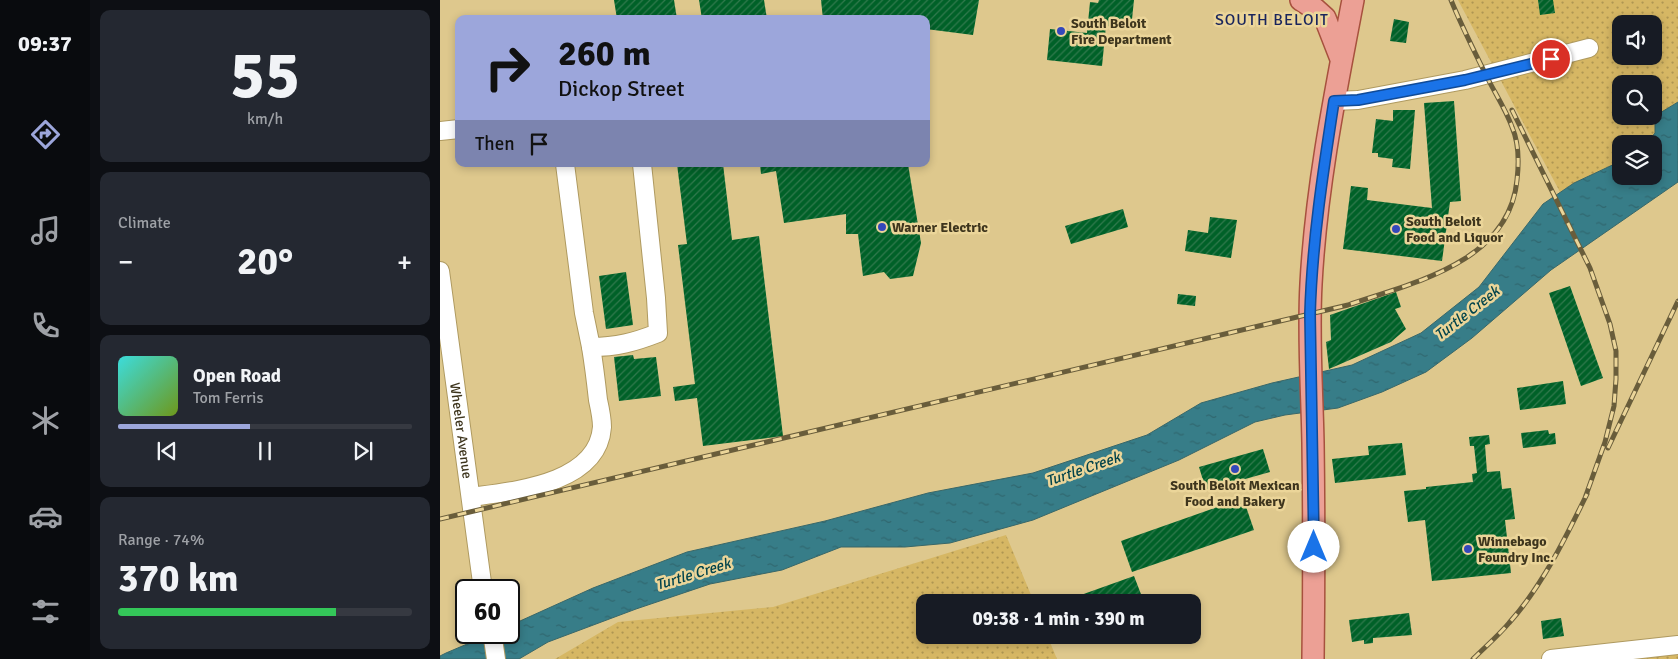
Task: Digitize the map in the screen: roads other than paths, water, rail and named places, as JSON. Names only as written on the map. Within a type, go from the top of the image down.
[{"type":"main road","points":[[1301,0],[1325,18],[1341,60]]},
{"type":"main road","points":[[1313,659],[1313,446],[1310,314],[1313,248],[1334,101],[1352,0]]},
{"type":"street","points":[[1334,101],[1358,100],[1465,80],[1589,48]]},
{"type":"street","points":[[440,131],[455,129]]},
{"type":"street","points":[[471,497],[515,491],[537,486],[561,477],[583,464],[599,445],[602,426],[591,347],[584,313],[565,167]]},
{"type":"street","points":[[591,347],[630,344],[658,333],[642,167]]},
{"type":"street","name":"Wheeler Avenue","points":[[440,271],[482,579]]},
{"type":"street","points":[[494,644],[496,659]]},
{"type":"street","points":[[1551,659],[1656,653],[1678,645]]},
{"type":"water","name":"Turtle Creek","points":[[1678,102],[1678,182],[1551,270],[1472,338],[1426,372],[1382,392],[1338,408],[1285,415],[1255,422],[1179,460],[1033,520],[950,543],[905,547],[841,547],[782,570],[710,584],[636,609],[548,642],[519,659],[440,659],[440,656],[467,644],[520,644],[520,621],[593,588],[687,552],[825,521],[928,493],[1033,473],[1147,435],[1201,403],[1272,383],[1352,365],[1421,333],[1479,287],[1543,204],[1574,183],[1612,165],[1612,185],[1662,185],[1662,135],[1653,135],[1655,125],[1662,125],[1662,112]]},
{"type":"railway","points":[[440,519],[1348,305],[1427,278],[1454,265],[1477,250],[1496,231],[1510,208],[1517,180],[1518,160],[1516,140],[1510,121],[1473,50],[1451,0]]},
{"type":"railway","points":[[1512,110],[1590,268],[1610,324],[1616,351],[1614,406],[1605,442],[1585,498]]},
{"type":"railway","points":[[1608,448],[1678,301]]},
{"type":"railway","points":[[1473,659],[1505,628],[1532,594],[1561,545],[1587,494]]},
{"type":"place","name":"South Beloit Fire Department","points":[[1061,31]]},
{"type":"place","name":"Warner Electric","points":[[882,227]]},
{"type":"place","name":"South Beloit Food and Liquor","points":[[1396,229]]},
{"type":"place","name":"South Beloit Mexican Food and Bakery","points":[[1235,469]]},
{"type":"place","name":"Winnebago Foundry Inc.","points":[[1468,549]]},
{"type":"district","name":"SOUTH BELOIT","points":[[1272,20]]}]
